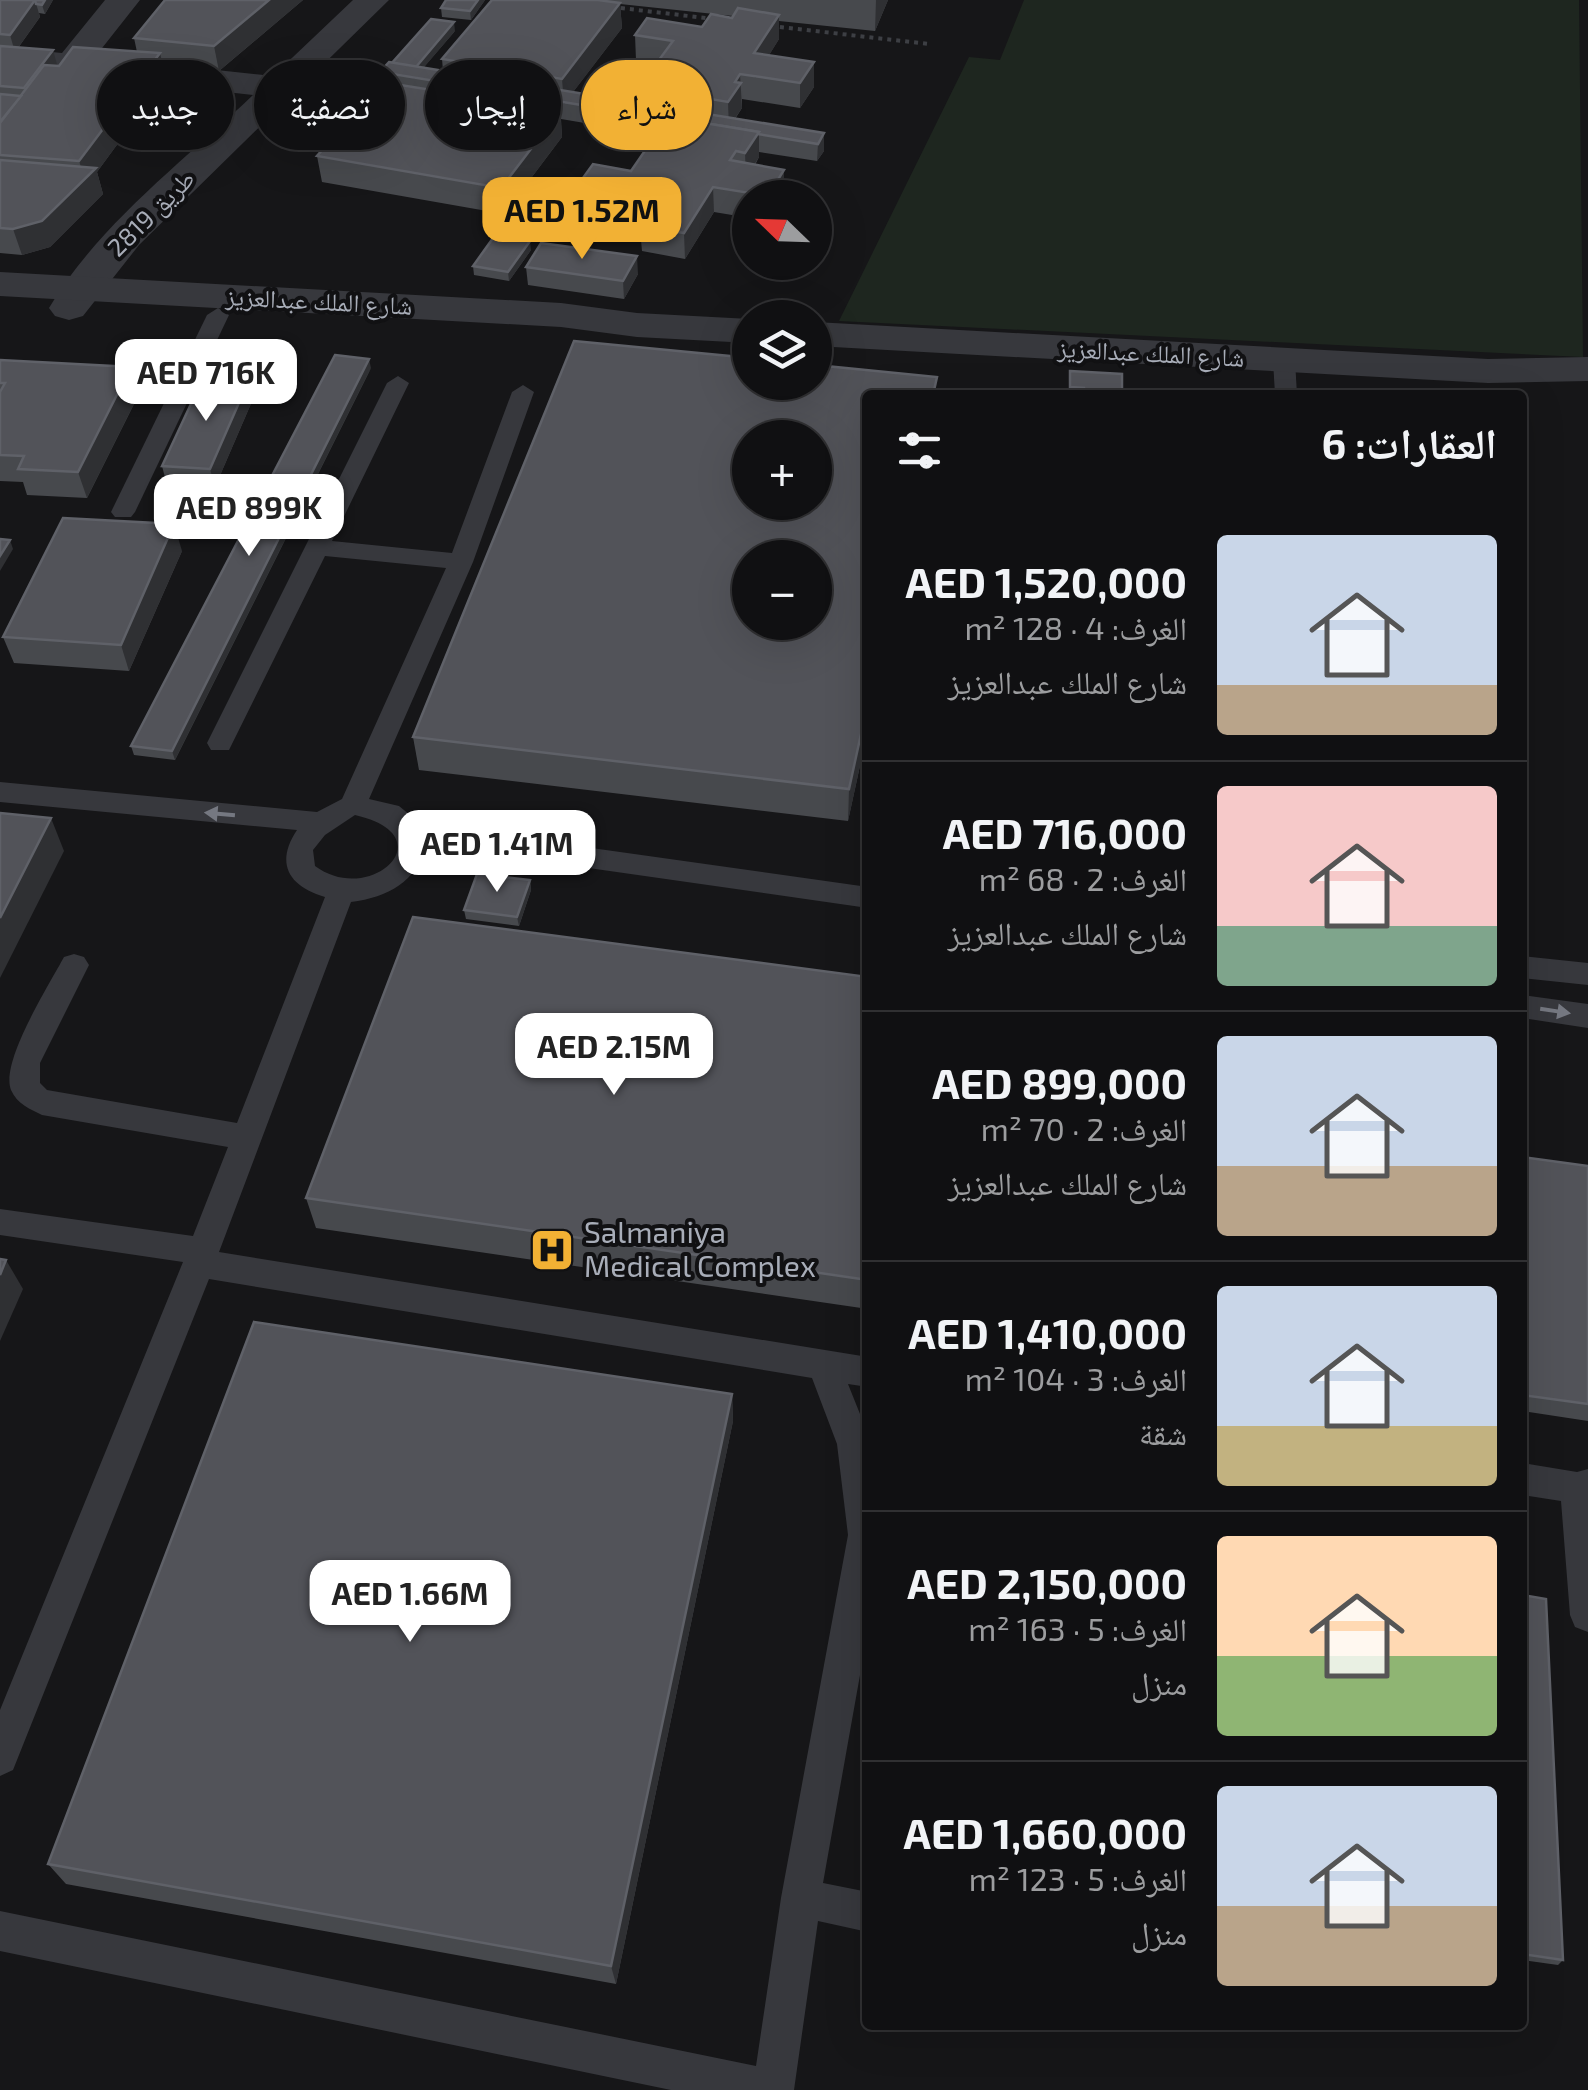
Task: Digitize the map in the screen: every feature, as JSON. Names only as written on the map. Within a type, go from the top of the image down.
[{"type":"street","points":[[72,64],[123,0]]},
{"type":"street","name":"طريق 2819","points":[[309,60],[372,0]]},
{"type":"street","points":[[0,57],[254,84]]},
{"type":"street","name":"طريق 2819","points":[[74,298],[149,213],[254,113]]},
{"type":"street","name":"شارع الملك عبدالعزيز","points":[[0,284],[74,298],[218,315],[558,328],[637,325]]},
{"type":"street","name":"شارع الملك عبدالعزيز","points":[[0,304],[74,298],[560,315],[637,325],[732,330]]},
{"type":"street","name":"شارع الملك عبدالعزيز","points":[[832,336],[1285,378],[1588,369]]},
{"type":"street","name":"شارع الملك عبدالعزيز","points":[[1488,371],[1588,385]]},
{"type":"lane","points":[[123,512],[218,315]]},
{"type":"lane","points":[[220,742],[398,382]]},
{"type":"lane","points":[[353,805],[461,562],[523,392]]},
{"type":"lane","points":[[315,548],[461,562]]},
{"type":"lane","points":[[0,792],[317,822]]},
{"type":"lane","points":[[8,821],[40,810],[52,798]]},
{"type":"lane","points":[[353,805],[392,812],[406,821],[414,833],[416,848],[410,862],[381,886],[341,891],[322,886],[308,876],[301,864],[300,850],[305,835],[317,822],[353,805]]},
{"type":"lane","points":[[414,833],[862,897]]},
{"type":"lane","points":[[3,1742],[201,1257],[341,891]]},
{"type":"lane","points":[[74,965],[26,1063],[25,1087],[36,1099],[53,1106],[246,1137]]},
{"type":"lane","points":[[1527,967],[1588,974]]},
{"type":"lane","points":[[1527,1007],[1588,1016]]},
{"type":"lane","points":[[0,1222],[862,1371]]},
{"type":"lane","points":[[824,1365],[854,1444],[862,1497]]},
{"type":"lane","points":[[1527,1480],[1583,1486],[1588,1615]]},
{"type":"lane","points":[[0,1931],[772,2090],[801,1898],[862,1558]]},
{"type":"lane","points":[[801,1898],[862,1911]]},
{"type":"path","points":[[604,6],[718,20]]},
{"type":"path","points":[[757,24],[929,44]]},
{"type":"shaded area","points":[[1024,0],[1579,0],[1583,357],[839,321],[969,57],[1000,60]]},
{"type":"building","points":[[0,0],[35,0],[10,35],[0,34]]},
{"type":"building","points":[[165,0],[269,0],[214,46],[134,38]]},
{"type":"building","points":[[446,0],[478,0],[470,11],[441,8]]},
{"type":"building","points":[[492,0],[620,3],[562,79],[561,60],[442,59]]},
{"type":"building","points":[[738,8],[779,15],[754,53],[814,62],[800,83],[740,74],[735,82],[741,83],[728,102],[712,99],[712,60],[659,60],[673,41],[635,35],[647,18],[702,27],[711,14],[732,18]]},
{"type":"building","points":[[431,19],[454,22],[416,67],[405,65],[405,60],[395,60]]},
{"type":"building","points":[[0,46],[53,50],[24,88],[0,86]]},
{"type":"building","points":[[73,47],[160,53],[155,60],[97,60],[97,137],[79,161],[0,155],[0,123],[44,65],[59,66]]},
{"type":"building","points":[[405,65],[425,68],[425,79],[405,76]]},
{"type":"building","points":[[405,86],[425,89],[425,150],[530,150],[501,188],[317,156],[322,150],[405,150]]},
{"type":"building","points":[[561,90],[581,93],[581,105],[561,102]]},
{"type":"building","points":[[0,94],[21,96],[0,122]]},
{"type":"building","points":[[712,115],[824,133],[818,144],[712,124]]},
{"type":"building","points":[[712,124],[759,132],[745,153],[736,151],[730,160],[784,170],[778,180],[732,180],[732,190],[713,187],[684,233],[640,225],[646,215],[624,211],[632,199],[575,189],[593,164],[631,171],[645,150],[712,150]]},
{"type":"building","points":[[0,160],[96,168],[42,221],[13,229],[0,228]]},
{"type":"building","points":[[496,234],[530,241],[508,272],[473,266]]},
{"type":"building","points":[[541,243],[637,256],[623,281],[526,267]]},
{"type":"building","points":[[574,341],[732,356],[732,400],[832,400],[832,367],[937,377],[934,390],[862,390],[862,729],[849,789],[413,737]]},
{"type":"building","points":[[335,355],[369,359],[172,751],[131,746]]},
{"type":"building","points":[[0,360],[131,367],[78,472],[18,469],[24,456],[0,455],[0,392],[5,383],[0,383]]},
{"type":"building","points":[[1070,371],[1122,374],[1122,390],[1070,387]]},
{"type":"building","points":[[203,378],[249,380],[210,469],[162,466]]},
{"type":"building","points":[[63,518],[174,524],[121,645],[3,637]]},
{"type":"building","points":[[0,539],[10,540],[0,556]]},
{"type":"building","points":[[0,813],[51,818],[0,918]]},
{"type":"building","points":[[477,874],[530,880],[517,917],[464,910]]},
{"type":"building","points":[[413,917],[862,976],[862,1279],[306,1198]]},
{"type":"building","points":[[1527,1158],[1588,1166],[1588,1404],[1527,1396]]},
{"type":"building","points":[[254,1322],[732,1394],[611,1966],[48,1864]]},
{"type":"building","points":[[1527,1596],[1546,1599],[1563,1960],[1527,1955]]},
{"type":"place","name":"Salmaniya Medical Complex","points":[[552,1250]]}]
